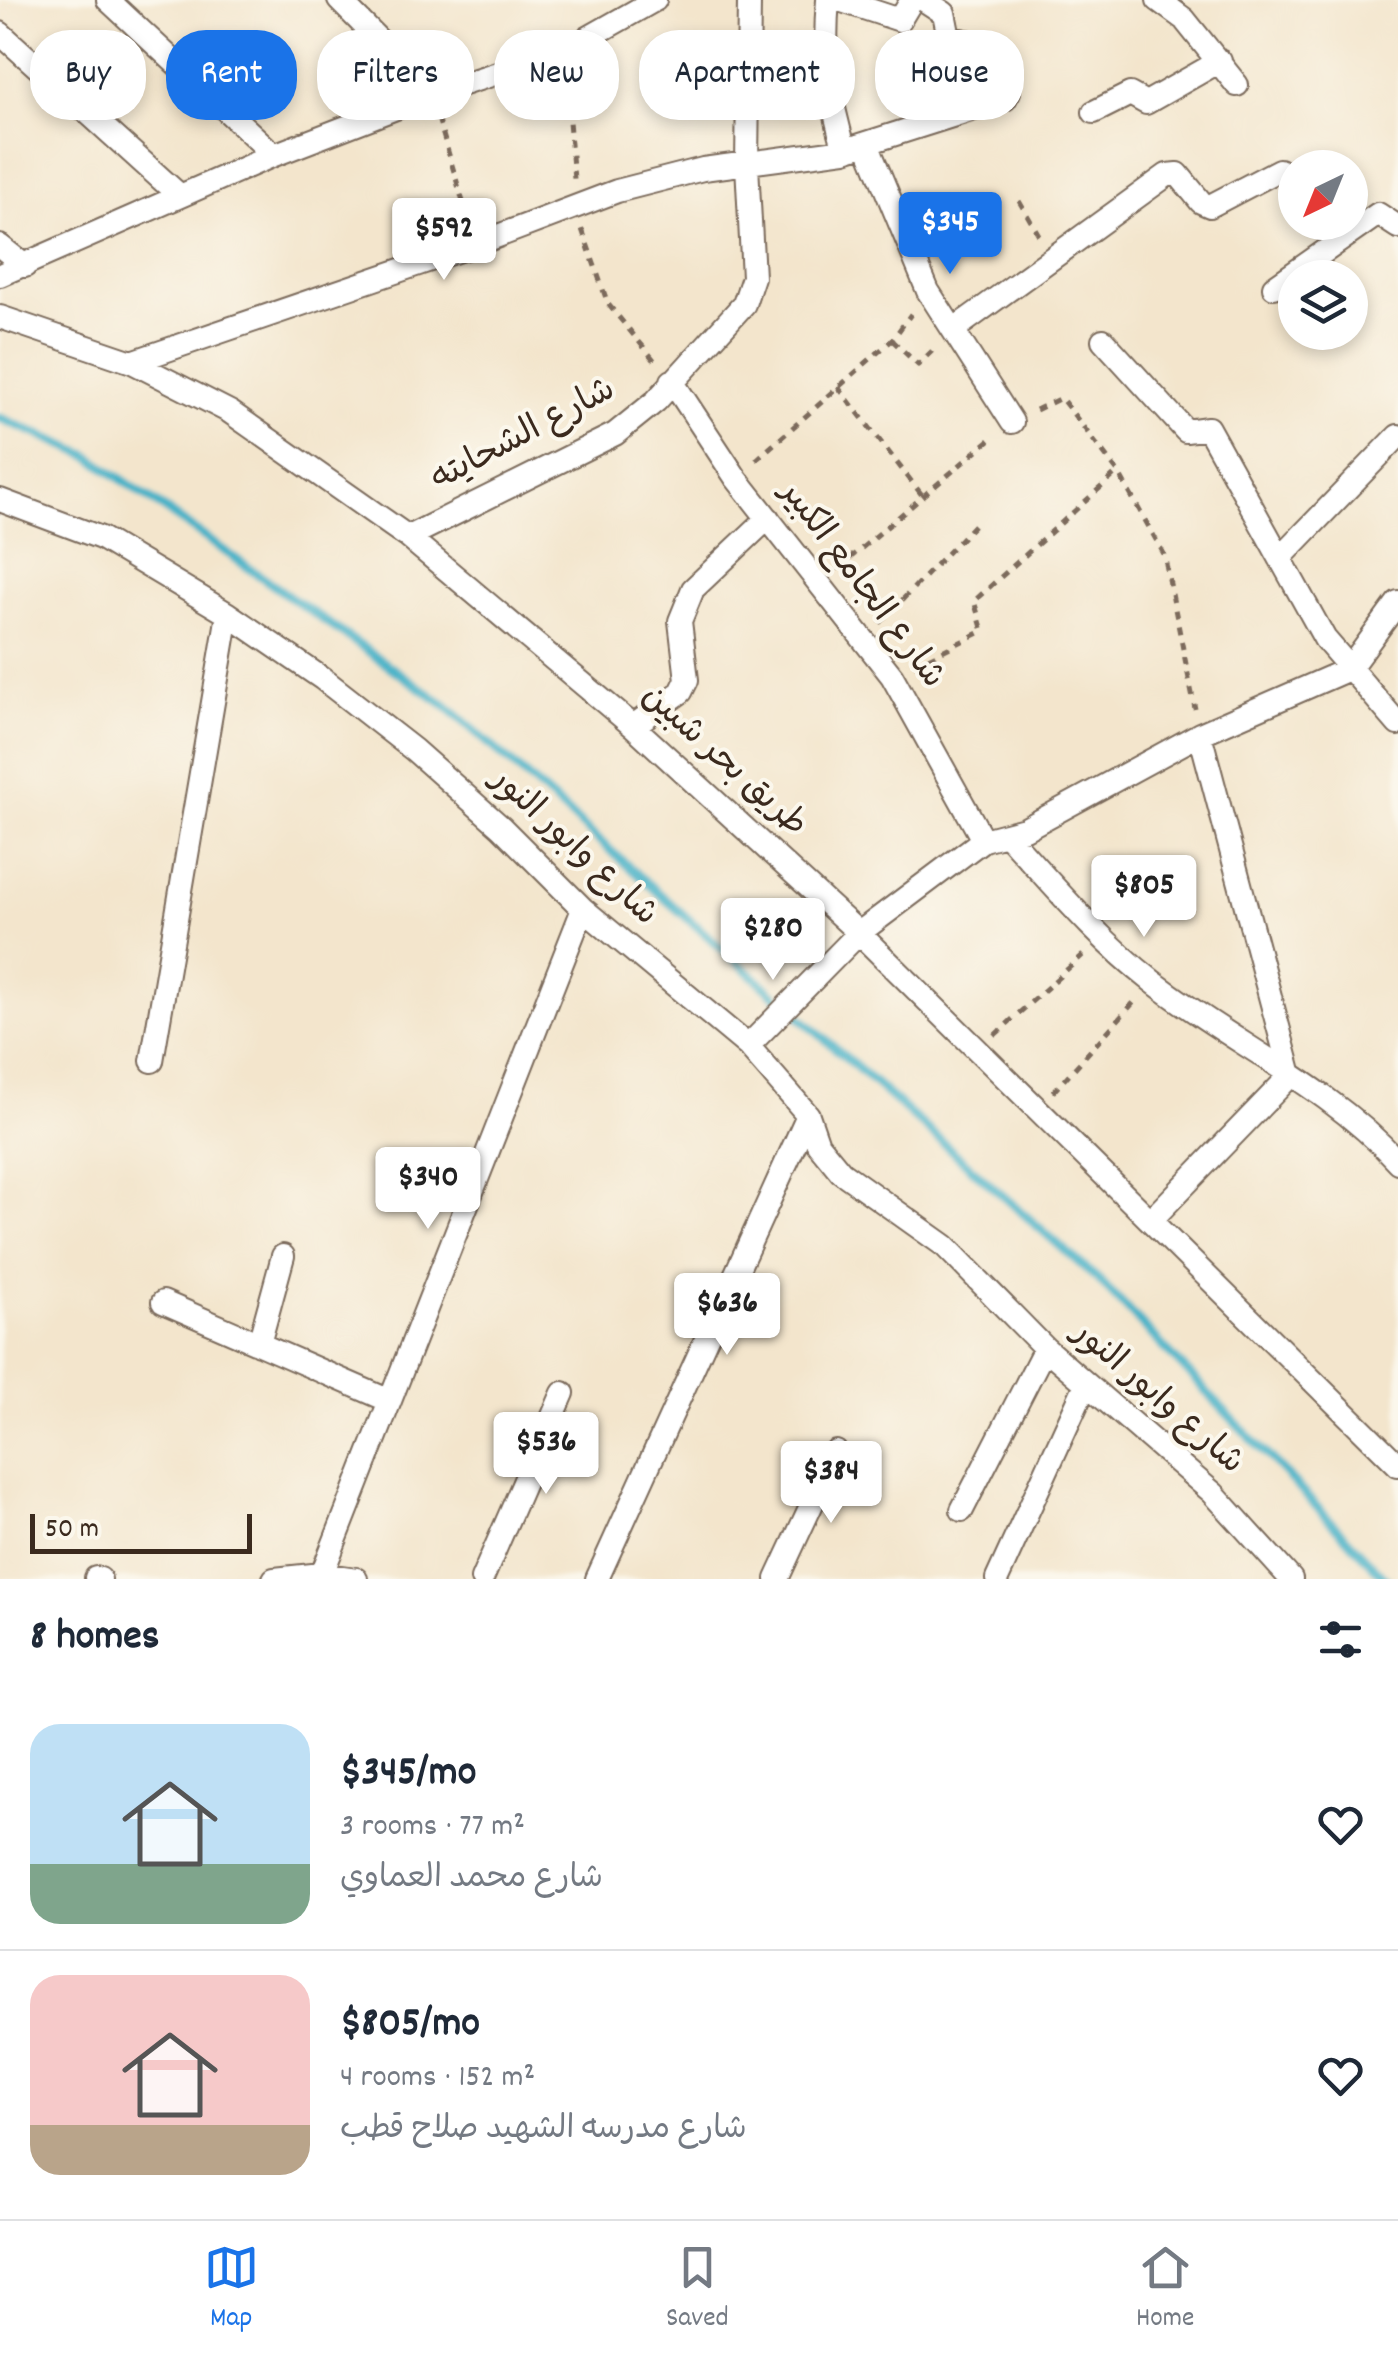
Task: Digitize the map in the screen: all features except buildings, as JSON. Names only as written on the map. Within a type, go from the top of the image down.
[{"type":"street","points":[[108,0],[274,156]]},
{"type":"street","points":[[339,0],[369,30]]},
{"type":"street","points":[[602,30],[655,0]]},
{"type":"street","name":"شارع الشحايته","points":[[408,537],[615,434],[672,382],[744,304],[751,290],[747,165],[749,0]]},
{"type":"street","points":[[828,0],[824,48],[830,100],[928,291],[1012,422]]},
{"type":"street","points":[[839,0],[897,20],[903,18],[912,0]]},
{"type":"street","points":[[132,362],[660,178],[856,147],[1002,101],[1008,92],[997,48],[949,38],[944,12],[924,0]]},
{"type":"street","points":[[1165,2],[1237,85]]},
{"type":"street","points":[[0,33],[180,196]]},
{"type":"street","points":[[1094,112],[1131,94],[1146,103],[1220,61]]},
{"type":"street","points":[[0,276],[366,120]]},
{"type":"street","points":[[953,330],[1170,174],[1178,174],[1201,202],[1210,206],[1278,171]]},
{"type":"street","points":[[1274,287],[1378,214],[1398,227]]},
{"type":"street","points":[[0,246],[25,266]]},
{"type":"street","name":"طريق بحر شبين","points":[[0,317],[132,362],[230,412],[408,537],[633,726],[859,933],[1398,1465]]},
{"type":"street","points":[[1103,340],[1185,430],[1208,428],[1326,639],[1398,724]]},
{"type":"street","name":"شارع الجامع الكبير","points":[[672,382],[736,478],[892,676],[995,837],[1152,982],[1362,1126],[1398,1162]]},
{"type":"street","points":[[1280,558],[1398,436]]},
{"type":"street","name":"شارع وابور النور","points":[[0,500],[101,538],[228,614],[323,679],[414,750],[501,827],[583,909],[748,1046],[808,1115],[818,1144],[841,1172],[945,1246],[1045,1348],[1212,1493],[1291,1579]]},
{"type":"street","points":[[633,726],[682,692],[687,664],[681,647],[680,621],[693,589],[768,518]]},
{"type":"street","points":[[748,1046],[859,933],[995,837],[1200,734],[1349,668],[1398,604]]},
{"type":"street","points":[[152,1061],[228,614]]},
{"type":"street","points":[[1152,1219],[1291,1076],[1200,734]]},
{"type":"street","points":[[322,1574],[583,909]]},
{"type":"street","points":[[597,1579],[808,1115]]},
{"type":"street","points":[[259,1344],[283,1256]]},
{"type":"street","points":[[163,1302],[390,1401]]},
{"type":"street","points":[[962,1510],[1045,1348]]},
{"type":"street","points":[[997,1579],[1086,1384]]},
{"type":"street","points":[[482,1579],[562,1393]]},
{"type":"street","points":[[777,1579],[836,1452]]},
{"type":"street","points":[[274,1579],[322,1574],[356,1579]]},
{"type":"path","points":[[440,120],[477,244]]},
{"type":"path","points":[[569,120],[576,206],[589,256],[608,304],[672,382]]},
{"type":"path","points":[[1018,201],[1054,259]]},
{"type":"path","points":[[736,478],[892,340],[918,365],[953,330]]},
{"type":"path","points":[[838,386],[922,495]]},
{"type":"path","points":[[820,584],[1012,422],[1061,398],[1118,472],[1164,554],[1200,734]]},
{"type":"path","points":[[892,676],[983,630],[974,601],[1118,472]]},
{"type":"path","points":[[864,640],[974,525]]},
{"type":"path","points":[[978,1051],[1102,938]]},
{"type":"path","points":[[1037,1109],[1152,982]]},
{"type":"waterway","points":[[0,418],[87,455],[445,705],[1101,1282],[1386,1579]]}]
